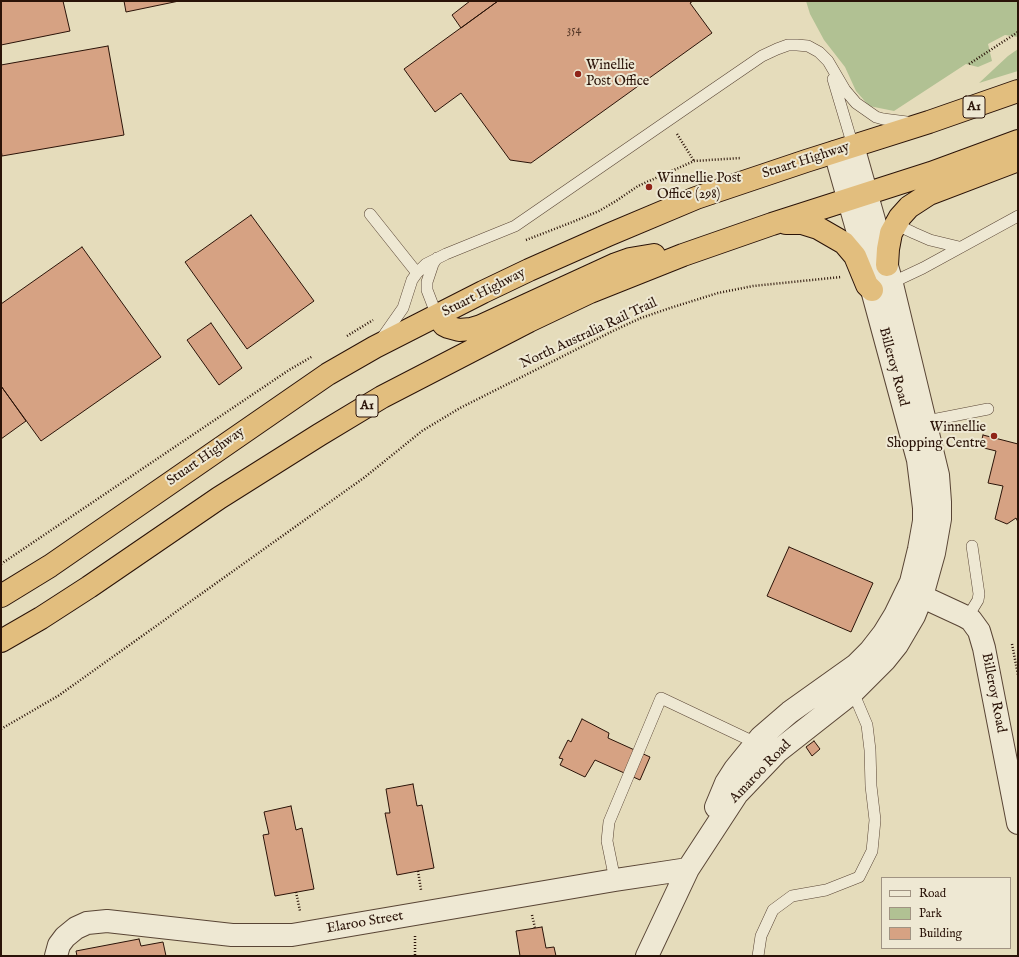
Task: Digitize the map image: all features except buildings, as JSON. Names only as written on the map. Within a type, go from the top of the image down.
[{"type":"highway","name":"Stuart Highway","points":[[1,596],[50,566],[308,387],[375,347],[529,270],[658,214],[731,186],[929,122],[1018,91]]},
{"type":"highway","name":"A1","points":[[1,640],[41,618],[89,587],[219,498],[318,435],[382,398],[529,321],[590,292],[683,255],[931,173],[1018,141]]},
{"type":"highway","points":[[763,228],[796,222],[818,228],[848,246],[871,278],[889,243],[895,224],[909,207],[921,198],[1018,160]]},
{"type":"highway","points":[[437,316],[448,328],[459,330],[471,329],[481,326],[630,259],[651,255],[683,255]]},
{"type":"street","points":[[844,149],[858,197]]},
{"type":"street","name":"Billeroy Road","points":[[858,197],[871,278],[918,424],[924,521],[916,563],[910,582],[914,593],[967,618],[975,625],[982,638],[1018,823]]},
{"type":"street","name":"Billeroy Road","points":[[858,197],[871,278]]},
{"type":"street","points":[[693,860],[726,783],[756,743],[780,720],[850,670],[870,651],[884,633],[895,615],[914,593]]},
{"type":"street","name":"Amaroo Road","points":[[647,956],[693,860],[737,794],[778,751],[853,692],[885,660],[898,645],[914,616],[914,593]]},
{"type":"street","points":[[810,698],[824,708],[834,707]]},
{"type":"street","name":"Elaroo Street","points":[[56,956],[59,945],[65,937],[76,928],[87,923],[107,921],[232,935],[292,936],[615,880],[693,860]]},
{"type":"lane","points":[[375,347],[398,316],[406,300],[412,280],[426,264],[515,226],[762,56],[777,49],[788,45],[797,45],[808,46],[819,52],[828,61],[849,96],[856,103],[876,117],[894,122],[929,122]]},
{"type":"lane","points":[[819,52],[829,68],[832,77],[844,149]]},
{"type":"lane","points":[[370,214],[417,273]]},
{"type":"lane","points":[[871,278],[923,268],[1018,216]]},
{"type":"lane","points":[[895,224],[930,240],[959,247]]},
{"type":"lane","points":[[437,258],[433,264],[427,282],[427,290],[437,316]]},
{"type":"lane","points":[[918,424],[988,409]]},
{"type":"lane","points":[[967,618],[978,600],[979,594],[972,546]]},
{"type":"lane","points":[[758,956],[761,936],[773,910],[792,896],[826,890],[859,877],[872,851],[875,820],[870,786],[868,725],[853,692]]},
{"type":"lane","points":[[615,880],[607,841],[609,822],[661,698],[756,743]]},
{"type":"path","points":[[969,64],[1018,32]]},
{"type":"path","points":[[669,119],[694,161],[747,157]]},
{"type":"path","points":[[839,271],[871,278]]},
{"type":"path","name":"North Australia Rail Trail","points":[[1,729],[58,696],[365,477],[422,431],[460,408],[613,331],[641,318],[670,308],[718,293],[752,286],[871,278]]},
{"type":"path","points":[[1012,644],[1018,675]]},
{"type":"green space","points":[[806,1],[1018,1],[1018,37],[1005,35],[988,44],[992,61],[978,67],[966,64],[894,111],[869,106],[856,91],[845,67],[824,40],[810,14]]},
{"type":"green space","points":[[1018,49],[1018,71],[979,83],[1008,56]]},
{"type":"place","name":"Winellie Post Office","points":[[578,74]]},
{"type":"place","name":"Winnellie Post Office (298)","points":[[649,187]]},
{"type":"place","name":"Winnellie Shopping Centre","points":[[994,436]]}]
